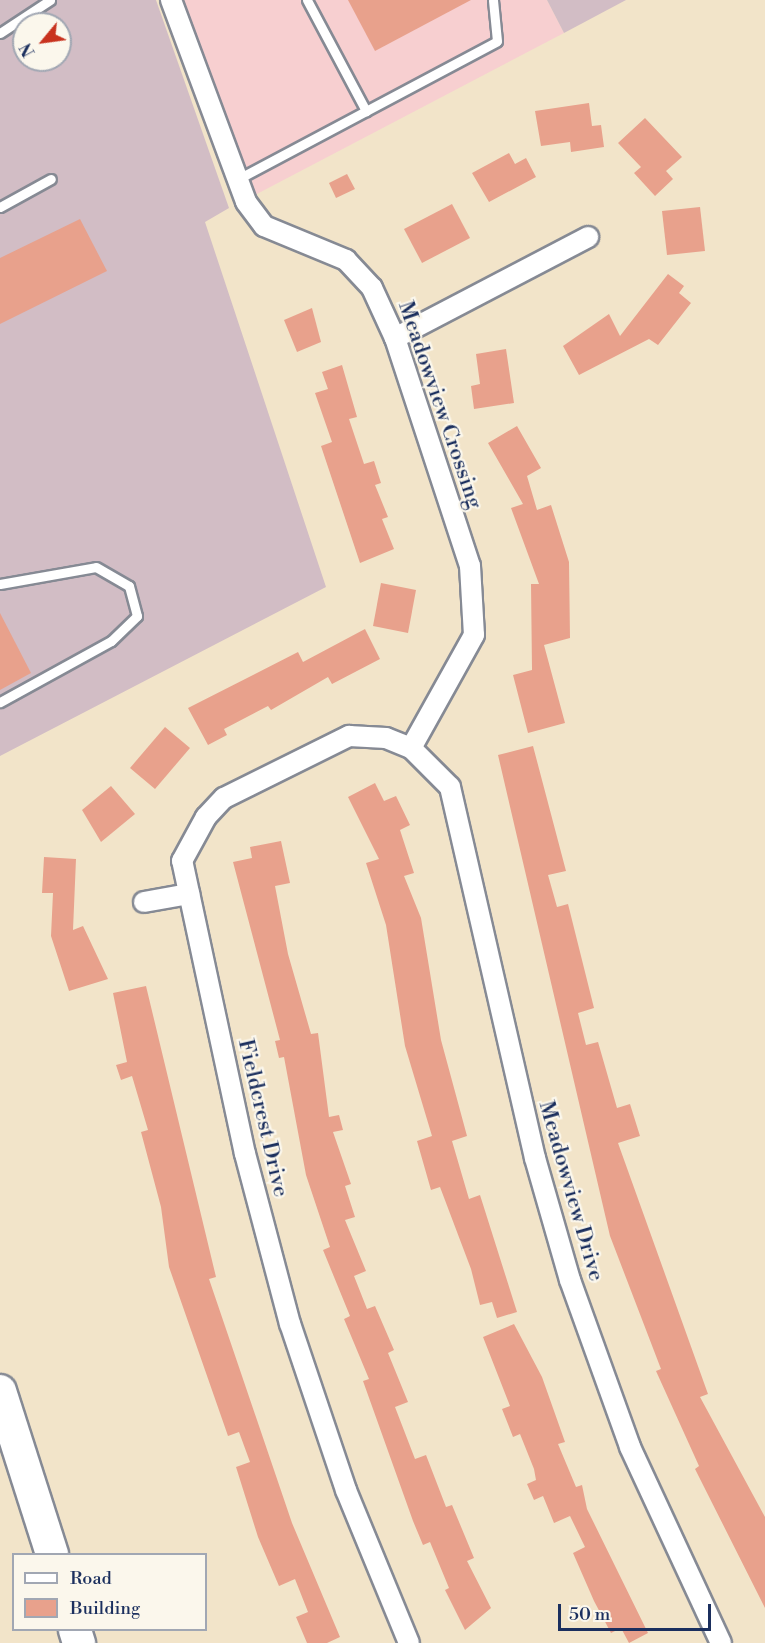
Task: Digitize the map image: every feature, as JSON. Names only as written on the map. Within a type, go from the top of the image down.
[{"type":"main road","points":[[0,1391],[52,1553]]},
{"type":"street","name":"Meadowview Crossing","points":[[171,0],[238,179],[264,226],[346,260],[372,288],[395,338],[476,597],[474,635],[411,748]]},
{"type":"street","points":[[395,338],[588,237]]},
{"type":"street","name":"Fieldcrest Drive","points":[[409,1643],[346,1490],[290,1324],[245,1154],[182,861],[206,817],[235,791],[349,736],[386,738],[411,748]]},
{"type":"street","name":"Meadowview Drive","points":[[411,748],[442,774],[459,816],[535,1158],[592,1348],[658,1512],[721,1643]]},
{"type":"street","points":[[144,902],[189,894]]},
{"type":"lane","points":[[0,33],[50,0]]},
{"type":"lane","points":[[307,0],[366,111]]},
{"type":"lane","points":[[238,179],[497,41],[494,0]]},
{"type":"lane","points":[[0,207],[51,179]]},
{"type":"lane","points":[[0,585],[96,567],[129,586],[137,616],[111,641],[0,702]]},
{"type":"shaded area","points":[[0,0],[156,0],[229,208],[205,222],[326,587],[0,756]]},
{"type":"shaded area","points":[[181,0],[547,0],[564,33],[251,197]]},
{"type":"shaded area","points":[[547,0],[626,0],[564,33]]},
{"type":"building","points":[[348,0],[471,0],[375,51]]},
{"type":"building","points":[[589,103],[592,126],[601,125],[604,147],[571,152],[570,142],[541,146],[535,111]]},
{"type":"building","points":[[645,118],[682,157],[666,171],[673,179],[655,196],[634,173],[641,167],[618,143]]},
{"type":"building","points":[[509,153],[515,164],[526,158],[536,177],[489,202],[472,173]]},
{"type":"building","points":[[347,174],[355,189],[336,198],[329,183]]},
{"type":"building","points":[[452,204],[470,238],[422,263],[404,229]]},
{"type":"building","points":[[700,207],[705,251],[667,255],[662,211]]},
{"type":"building","points":[[80,219],[107,271],[0,324],[0,258]]},
{"type":"building","points":[[668,274],[684,286],[679,293],[691,303],[658,345],[649,339],[579,375],[563,346],[609,314],[620,336]]},
{"type":"building","points":[[312,308],[321,342],[297,352],[284,320]]},
{"type":"building","points":[[506,349],[514,403],[474,409],[471,386],[480,384],[476,354]]},
{"type":"building","points":[[342,365],[357,417],[349,419],[364,464],[374,461],[381,483],[375,485],[388,517],[382,519],[394,549],[360,563],[321,446],[332,442],[315,393],[328,389],[322,372]]},
{"type":"building","points":[[517,426],[541,468],[527,476],[537,510],[551,505],[569,562],[570,638],[544,645],[565,723],[528,733],[513,675],[532,670],[531,584],[539,584],[511,508],[523,504],[488,443]]},
{"type":"building","points":[[381,583],[416,590],[408,633],[373,626]]},
{"type":"building","points":[[0,613],[31,673],[0,690]]},
{"type":"building","points":[[365,629],[380,659],[332,684],[328,677],[271,710],[268,706],[224,729],[227,735],[208,745],[188,708],[298,652],[303,662]]},
{"type":"building","points":[[165,727],[190,748],[155,789],[130,768]]},
{"type":"building","points":[[533,746],[566,871],[548,875],[557,907],[568,904],[594,1008],[578,1013],[586,1045],[598,1042],[617,1108],[630,1104],[640,1136],[618,1143],[708,1394],[700,1397],[765,1517],[765,1608],[695,1469],[699,1466],[656,1371],[661,1369],[610,1236],[498,755]]},
{"type":"building","points":[[375,783],[384,801],[396,796],[410,825],[400,830],[414,873],[404,876],[421,918],[441,1040],[467,1136],[452,1141],[469,1199],[480,1195],[517,1312],[497,1318],[492,1302],[480,1305],[471,1269],[440,1187],[431,1190],[417,1141],[432,1136],[405,1046],[386,925],[366,863],[379,859],[348,797]]},
{"type":"building","points":[[111,786],[135,814],[101,842],[82,810]]},
{"type":"building","points":[[281,841],[290,883],[275,886],[288,954],[311,1034],[318,1033],[329,1117],[339,1115],[343,1130],[333,1132],[351,1184],[345,1186],[355,1217],[345,1220],[366,1271],[354,1276],[367,1309],[375,1306],[394,1350],[388,1353],[408,1402],[395,1407],[415,1459],[426,1455],[446,1507],[452,1505],[474,1558],[467,1561],[491,1608],[465,1630],[445,1590],[449,1588],[430,1542],[423,1545],[413,1521],[363,1381],[369,1379],[344,1319],[350,1316],[323,1250],[330,1247],[306,1175],[284,1057],[279,1058],[275,1041],[280,1040],[233,862],[252,858],[250,847]]},
{"type":"building","points":[[44,857],[76,859],[73,930],[83,926],[108,979],[69,991],[51,936],[53,893],[42,893]]},
{"type":"building","points":[[146,986],[216,1277],[209,1279],[292,1523],[340,1637],[327,1643],[307,1643],[296,1617],[308,1612],[295,1579],[279,1586],[258,1537],[236,1467],[250,1462],[239,1432],[228,1436],[169,1267],[161,1207],[141,1132],[148,1130],[132,1076],[121,1080],[116,1065],[127,1062],[113,993]]},
{"type":"building","points":[[514,1324],[542,1377],[565,1442],[558,1444],[576,1487],[582,1485],[587,1509],[648,1633],[629,1643],[621,1628],[611,1633],[594,1601],[573,1553],[585,1547],[570,1516],[554,1523],[543,1496],[534,1500],[527,1484],[536,1480],[534,1469],[520,1434],[513,1437],[502,1409],[510,1406],[483,1337]]}]
